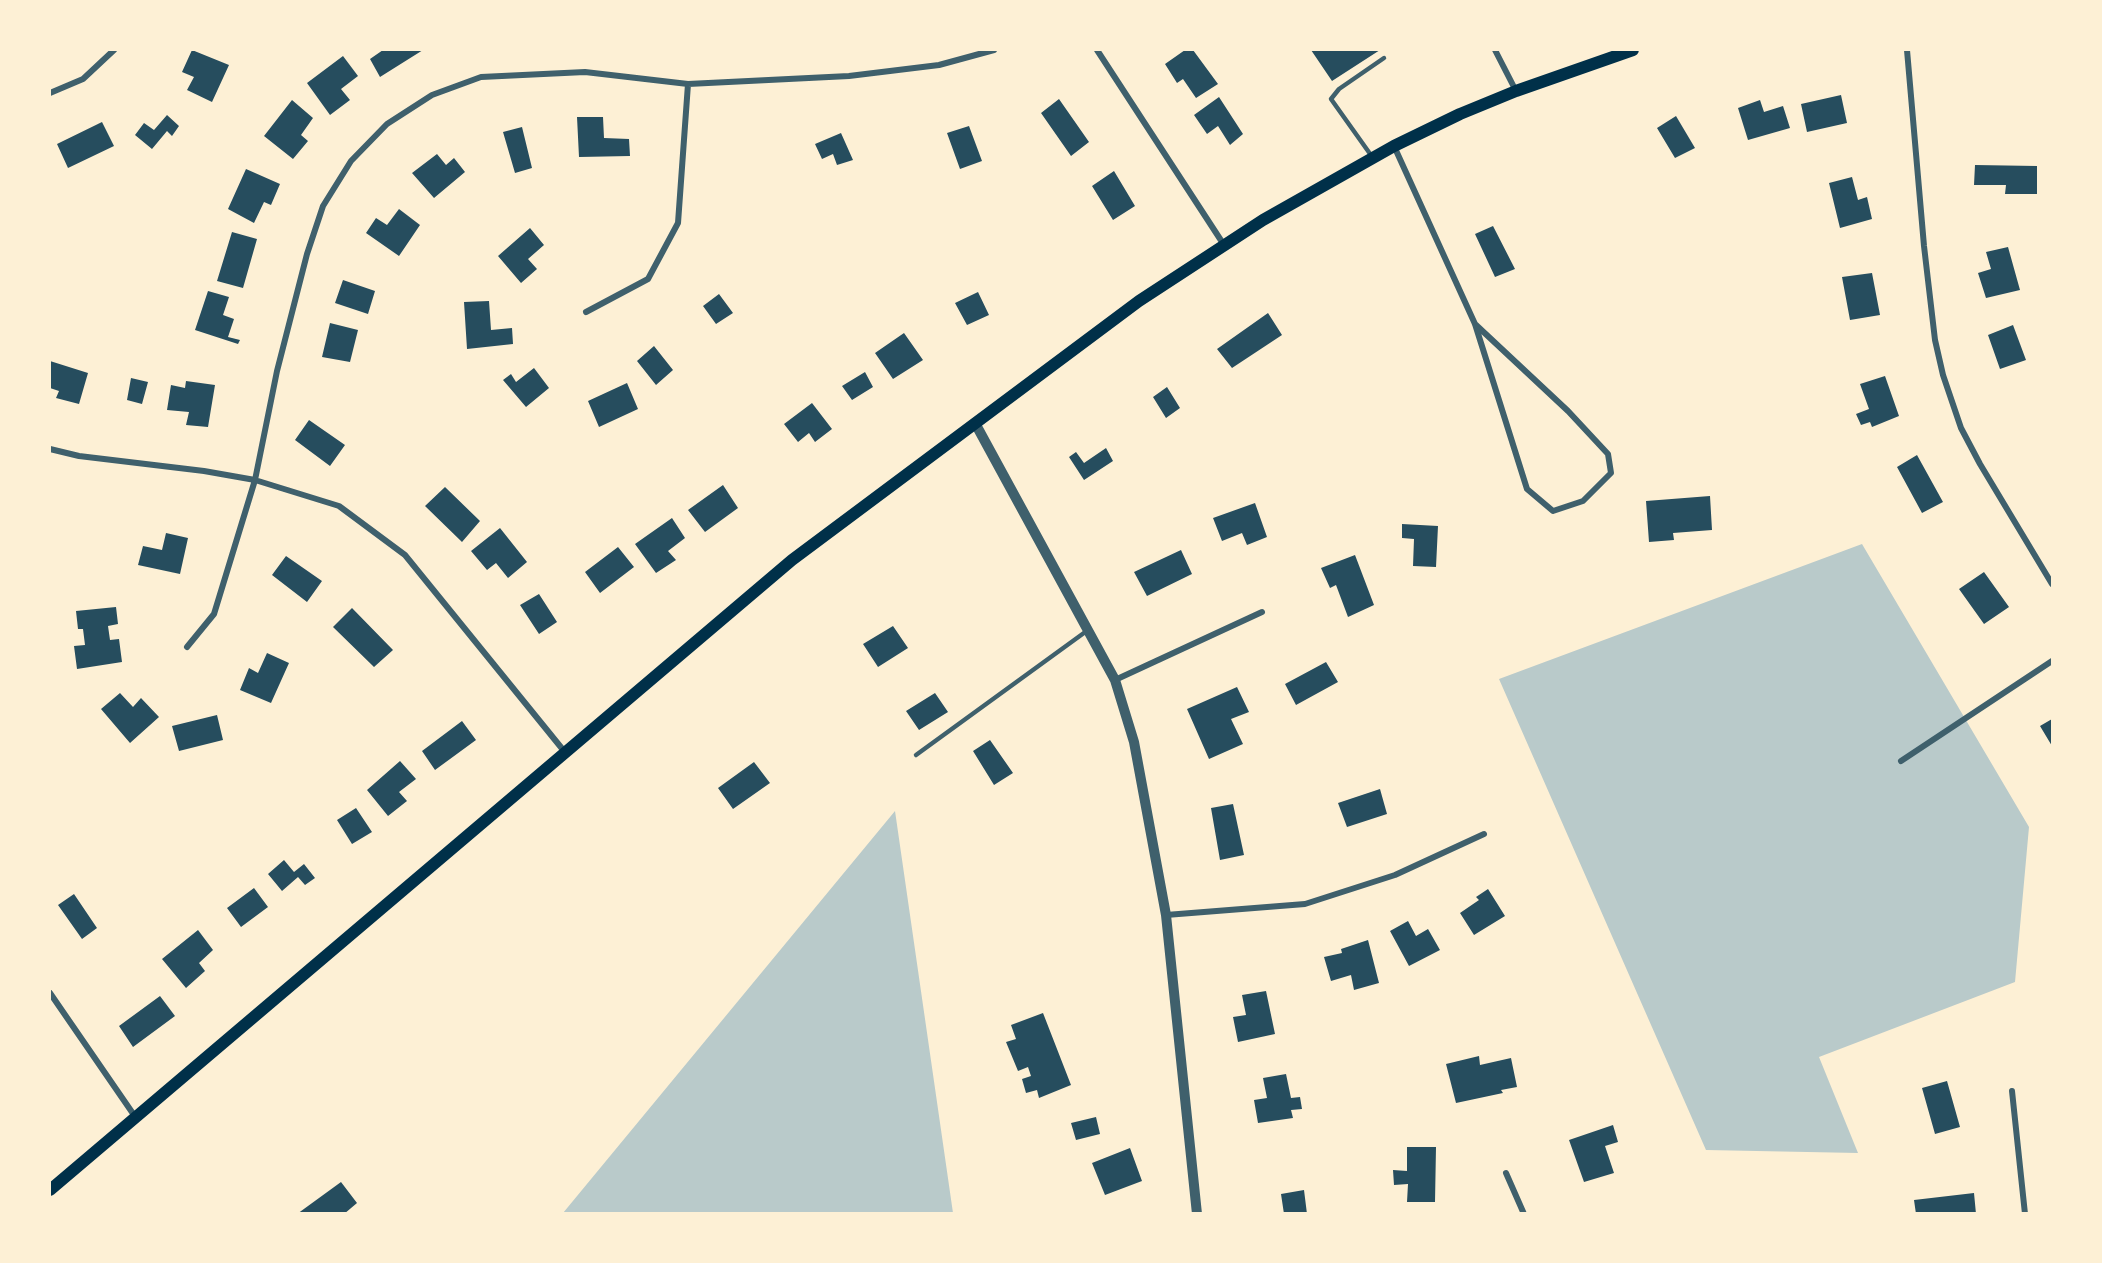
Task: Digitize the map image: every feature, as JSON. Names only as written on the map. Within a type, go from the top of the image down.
[{"type":"main road","points":[[50,1190],[136,1119],[564,751],[792,560],[1139,301],[1263,220],[1395,146],[1446,120],[1516,91],[1629,50]]},
{"type":"street","points":[[50,93],[82,79],[114,50]]},
{"type":"street","points":[[187,647],[214,614],[255,480],[277,371],[307,254],[323,206],[351,161],[381,130],[432,95],[481,77],[585,72],[688,84],[849,76],[939,65],[994,50]]},
{"type":"street","points":[[1097,50],[1225,245]]},
{"type":"street","points":[[1496,50],[1516,91]]},
{"type":"street","points":[[1907,50],[1924,246],[1935,340],[1943,375],[1961,428],[2052,584]]},
{"type":"street","points":[[586,312],[648,279],[678,223],[688,84]]},
{"type":"street","points":[[1395,146],[1475,324],[1527,489],[1553,510],[1583,501],[1611,473],[1608,454],[1568,411],[1475,324]]},
{"type":"street","points":[[975,423],[1116,680],[1134,742],[1166,915],[1197,1214]]},
{"type":"street","points":[[50,449],[79,456],[204,471],[255,480],[339,506],[405,555],[564,751]]},
{"type":"street","points":[[1116,680],[1262,612]]},
{"type":"street","points":[[1901,761],[2052,661]]},
{"type":"street","points":[[1166,915],[1305,904],[1395,875],[1484,834]]},
{"type":"street","points":[[50,993],[136,1119]]},
{"type":"street","points":[[2012,1091],[2025,1214]]},
{"type":"street","points":[[1506,1173],[1524,1214]]},
{"type":"lane","points":[[1372,158],[1331,99],[1339,88],[1384,58]]},
{"type":"lane","points":[[916,755],[1088,630]]},
{"type":"shaded area","points":[[1862,544],[2029,827],[2015,982],[1819,1057],[1858,1153],[1706,1150],[1499,679]]},
{"type":"shaded area","points":[[895,811],[953,1213],[563,1213]]},
{"type":"building","points":[[192,50],[229,65],[212,102],[187,90],[194,77],[182,72]]},
{"type":"building","points":[[383,50],[423,50],[380,77],[370,59]]},
{"type":"building","points":[[1185,50],[1193,50],[1218,84],[1196,98],[1183,79],[1177,83],[1165,64]]},
{"type":"building","points":[[1311,50],[1380,50],[1332,81]]},
{"type":"building","points":[[343,56],[358,76],[341,89],[350,100],[330,115],[307,83]]},
{"type":"building","points":[[1841,95],[1847,123],[1807,132],[1801,104]]},
{"type":"building","points":[[1219,97],[1243,134],[1230,145],[1218,126],[1207,134],[1194,115]]},
{"type":"building","points":[[1059,99],[1089,142],[1071,156],[1041,113]]},
{"type":"building","points":[[292,100],[313,118],[301,135],[308,141],[293,159],[264,136]]},
{"type":"building","points":[[1760,100],[1764,112],[1783,106],[1790,128],[1748,140],[1738,108]]},
{"type":"building","points":[[167,115],[179,126],[172,136],[167,131],[152,149],[135,135],[144,123],[154,130]]},
{"type":"building","points":[[1676,116],[1695,148],[1675,158],[1657,128]]},
{"type":"building","points":[[577,117],[603,117],[604,138],[629,139],[630,156],[579,157]]},
{"type":"building","points":[[102,122],[114,146],[68,168],[57,144]]},
{"type":"building","points":[[969,126],[982,161],[960,169],[947,133]]},
{"type":"building","points":[[522,127],[532,168],[515,173],[503,132]]},
{"type":"building","points":[[841,133],[853,160],[837,165],[833,154],[822,159],[815,144]]},
{"type":"building","points":[[437,154],[446,165],[454,158],[465,172],[434,198],[412,173]]},
{"type":"building","points":[[1975,165],[2037,166],[2037,194],[2005,194],[2006,185],[1974,185]]},
{"type":"building","points":[[246,169],[280,184],[271,205],[264,202],[254,223],[228,209]]},
{"type":"building","points":[[1114,171],[1135,206],[1113,220],[1092,186]]},
{"type":"building","points":[[1852,177],[1858,200],[1867,197],[1872,219],[1840,228],[1829,183]]},
{"type":"building","points":[[399,209],[420,225],[399,256],[366,233],[376,218],[387,225]]},
{"type":"building","points":[[1493,226],[1515,269],[1495,277],[1475,234]]},
{"type":"building","points":[[530,228],[544,245],[528,259],[537,269],[521,283],[498,256]]},
{"type":"building","points":[[232,232],[257,239],[243,288],[217,281]]},
{"type":"building","points":[[2008,247],[2020,290],[1986,298],[1978,273],[1991,269],[1986,252]]},
{"type":"building","points":[[1872,273],[1880,315],[1850,320],[1842,277]]},
{"type":"building","points":[[343,280],[375,291],[368,314],[335,303]]},
{"type":"building","points":[[208,291],[229,297],[223,315],[234,319],[228,337],[240,340],[238,344],[195,330]]},
{"type":"building","points":[[978,292],[989,315],[967,325],[955,303]]},
{"type":"building","points":[[719,294],[733,313],[716,324],[703,306]]},
{"type":"building","points":[[489,301],[491,330],[512,328],[513,344],[467,349],[464,302]]},
{"type":"building","points":[[1268,313],[1282,335],[1232,368],[1217,349]]},
{"type":"building","points":[[330,323],[358,330],[350,362],[322,357]]},
{"type":"building","points":[[2013,325],[2026,360],[2000,369],[1988,335]]},
{"type":"building","points":[[904,333],[923,360],[893,379],[875,353]]},
{"type":"building","points":[[654,346],[673,370],[656,385],[637,361]]},
{"type":"building","points":[[50,361],[88,373],[79,404],[56,398],[59,391],[50,388]]},
{"type":"building","points":[[534,368],[549,388],[526,407],[503,380],[511,374],[516,382]]},
{"type":"building","points":[[865,372],[873,387],[852,400],[842,386]]},
{"type":"building","points":[[1885,376],[1899,416],[1872,427],[1870,422],[1861,425],[1856,414],[1869,409],[1860,384]]},
{"type":"building","points":[[131,378],[148,382],[142,404],[127,400]]},
{"type":"building","points":[[186,381],[215,385],[208,427],[186,425],[189,412],[167,410],[171,385],[185,388]]},
{"type":"building","points":[[627,383],[638,409],[599,427],[588,401]]},
{"type":"building","points":[[1167,387],[1180,408],[1166,418],[1153,397]]},
{"type":"building","points":[[812,403],[832,429],[815,442],[809,433],[798,442],[784,424]]},
{"type":"building","points":[[309,420],[345,445],[330,466],[295,440]]},
{"type":"building","points":[[1106,448],[1113,461],[1084,480],[1069,457],[1076,452],[1084,463]]},
{"type":"building","points":[[1917,455],[1943,502],[1922,513],[1897,467]]},
{"type":"building","points":[[723,485],[738,508],[705,532],[688,510]]},
{"type":"building","points":[[445,487],[480,521],[462,542],[425,506]]},
{"type":"building","points":[[1710,496],[1712,530],[1673,533],[1674,540],[1649,542],[1646,501]]},
{"type":"building","points":[[1255,503],[1267,537],[1247,545],[1242,533],[1222,541],[1213,518]]},
{"type":"building","points":[[672,518],[685,538],[668,551],[676,560],[656,573],[635,544]]},
{"type":"building","points":[[1402,524],[1438,526],[1436,567],[1413,566],[1414,539],[1402,538]]},
{"type":"building","points":[[500,528],[527,562],[508,578],[496,563],[487,570],[471,551]]},
{"type":"building","points":[[166,533],[188,538],[180,574],[138,565],[143,546],[162,550]]},
{"type":"building","points":[[618,547],[634,567],[600,593],[585,572]]},
{"type":"building","points":[[1181,550],[1192,574],[1147,596],[1134,572]]},
{"type":"building","points":[[1355,555],[1374,605],[1348,617],[1336,585],[1330,588],[1321,568]]},
{"type":"building","points":[[286,556],[322,581],[307,602],[272,575]]},
{"type":"building","points":[[1984,572],[2009,607],[1984,624],[1959,589]]},
{"type":"building","points":[[539,594],[557,622],[539,634],[520,605]]},
{"type":"building","points":[[116,607],[118,624],[108,626],[110,640],[119,639],[122,662],[77,669],[74,646],[85,645],[83,629],[78,629],[76,611]]},
{"type":"building","points":[[352,608],[393,650],[374,667],[333,627]]},
{"type":"building","points":[[893,626],[908,648],[878,667],[863,644]]},
{"type":"building","points":[[267,653],[289,663],[271,703],[240,690],[249,668],[258,673]]},
{"type":"building","points":[[1326,662],[1338,682],[1296,705],[1285,684]]},
{"type":"building","points":[[1237,687],[1249,712],[1231,719],[1243,744],[1209,759],[1187,709]]},
{"type":"building","points":[[120,693],[133,707],[141,698],[159,717],[130,743],[101,709]]},
{"type":"building","points":[[935,693],[948,712],[919,730],[906,711]]},
{"type":"building","points":[[217,715],[223,740],[179,751],[172,726]]},
{"type":"building","points":[[2052,719],[2052,746],[2040,726]]},
{"type":"building","points":[[462,721],[476,740],[435,770],[422,751]]},
{"type":"building","points":[[990,740],[1013,773],[994,785],[973,751]]},
{"type":"building","points":[[400,761],[416,779],[399,792],[407,801],[388,816],[367,790]]},
{"type":"building","points":[[754,762],[770,783],[733,809],[718,788]]},
{"type":"building","points":[[1380,789],[1387,814],[1347,827],[1338,803]]},
{"type":"building","points":[[1233,804],[1244,855],[1220,860],[1211,808]]},
{"type":"building","points":[[356,808],[372,832],[352,844],[337,820]]},
{"type":"building","points":[[284,860],[294,872],[304,864],[315,878],[305,885],[298,877],[282,891],[268,874]]},
{"type":"building","points":[[254,888],[268,907],[241,927],[227,908]]},
{"type":"building","points":[[1488,889],[1505,916],[1474,935],[1460,913],[1479,900],[1476,897]]},
{"type":"building","points":[[74,894],[97,928],[82,939],[58,905]]},
{"type":"building","points":[[1408,921],[1416,936],[1428,929],[1440,950],[1409,966],[1390,931]]},
{"type":"building","points":[[198,930],[213,950],[199,963],[205,971],[186,988],[162,959]]},
{"type":"building","points":[[1368,940],[1379,983],[1354,990],[1351,975],[1331,981],[1324,957],[1342,953],[1341,949]]},
{"type":"building","points":[[1266,991],[1275,1034],[1238,1042],[1233,1017],[1246,1015],[1242,995]]},
{"type":"building","points":[[160,996],[175,1016],[133,1047],[119,1026]]},
{"type":"building","points":[[1043,1013],[1071,1085],[1039,1098],[1037,1090],[1026,1093],[1022,1079],[1031,1076],[1028,1067],[1018,1071],[1006,1042],[1016,1039],[1011,1025]]},
{"type":"building","points":[[1479,1056],[1480,1065],[1511,1058],[1517,1087],[1501,1090],[1503,1093],[1456,1103],[1446,1064]]},
{"type":"building","points":[[1286,1074],[1291,1098],[1300,1097],[1302,1109],[1291,1110],[1293,1118],[1258,1123],[1254,1100],[1267,1098],[1263,1078]]},
{"type":"building","points":[[1947,1081],[1960,1127],[1935,1134],[1922,1088]]},
{"type":"building","points":[[1096,1117],[1100,1134],[1076,1140],[1071,1123]]},
{"type":"building","points":[[1613,1125],[1618,1142],[1605,1146],[1614,1173],[1584,1182],[1569,1140]]},
{"type":"building","points":[[1407,1147],[1436,1147],[1435,1202],[1407,1202],[1408,1184],[1394,1185],[1393,1170],[1407,1171]]},
{"type":"building","points":[[1130,1148],[1142,1181],[1105,1195],[1092,1163]]},
{"type":"building","points":[[341,1182],[357,1203],[344,1214],[297,1214]]},
{"type":"building","points":[[1304,1190],[1307,1214],[1284,1214],[1281,1194]]},
{"type":"building","points":[[1974,1193],[1976,1214],[1916,1214],[1914,1200]]}]
